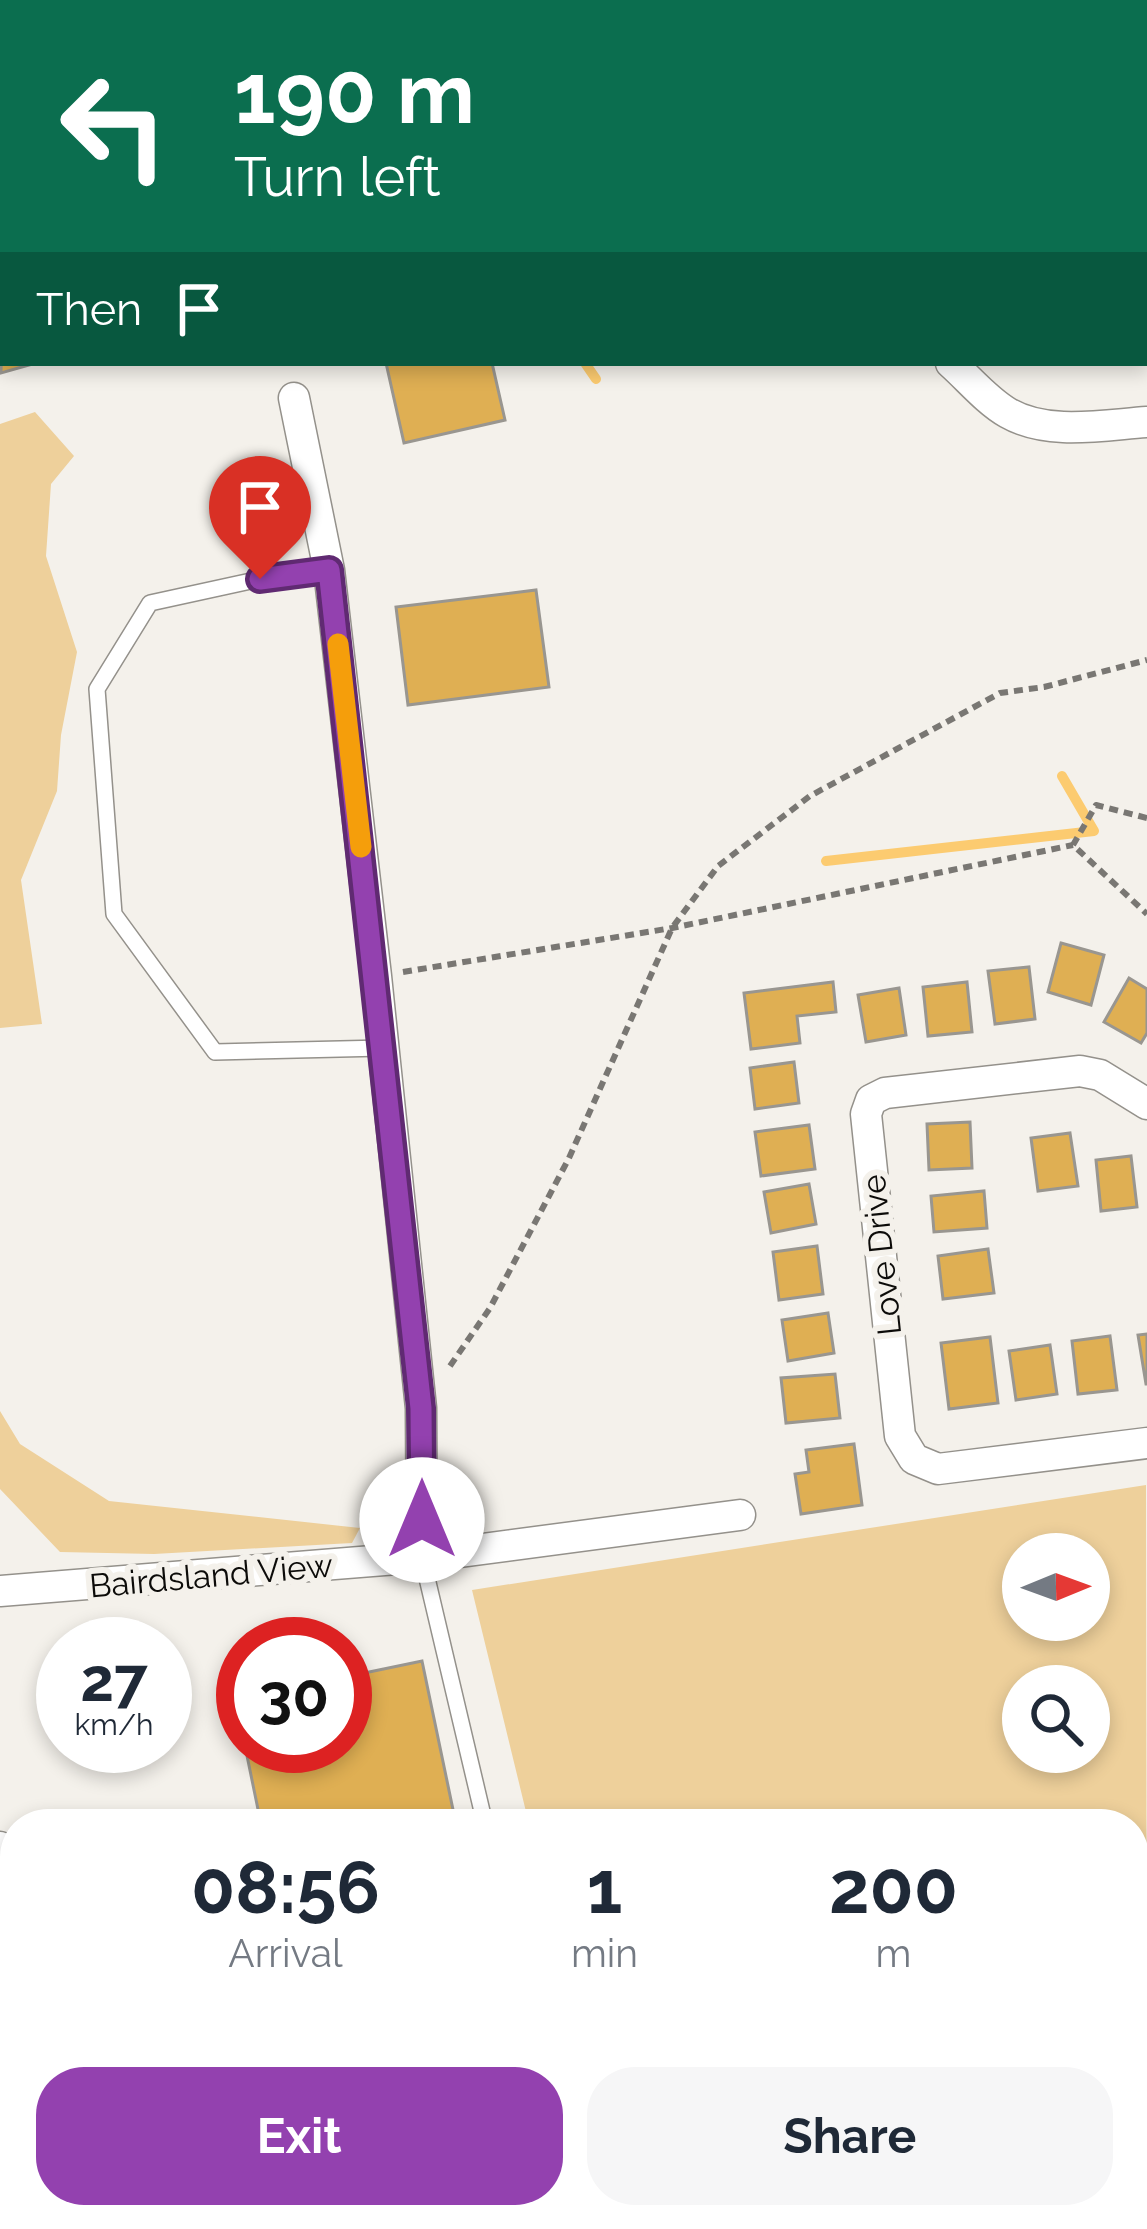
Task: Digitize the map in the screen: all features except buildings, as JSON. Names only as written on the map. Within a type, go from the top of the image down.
[{"type":"street","points":[[954,366],[1005,412],[1032,424],[1068,427],[1147,422]]},
{"type":"street","points":[[294,398],[329,570],[376,976],[421,1408],[422,1557]]},
{"type":"street","name":"Love Drive","points":[[1147,1104],[1100,1075],[1080,1071],[885,1093],[871,1100],[866,1114],[900,1436],[914,1459],[938,1469],[1147,1443]]},
{"type":"street","name":"Bairdsland View","points":[[0,1591],[422,1557],[740,1514]]},
{"type":"lane","points":[[329,570],[260,579],[150,603],[97,689],[114,914],[214,1052],[383,1048]]},
{"type":"lane","points":[[422,1557],[481,1809]]},
{"type":"path","points":[[421,1408],[490,1309],[569,1158],[671,928],[718,866],[829,785],[1000,692],[1045,687],[1147,660]]},
{"type":"path","points":[[376,976],[671,928],[1073,845],[1096,805],[1147,818]]},
{"type":"path","points":[[1073,845],[1147,914]]},
{"type":"shaded area","points":[[35,412],[74,456],[51,484],[46,556],[77,652],[61,735],[57,791],[21,880],[42,1024],[0,1028],[0,424]]},
{"type":"shaded area","points":[[0,1411],[20,1444],[109,1501],[360,1528],[352,1543],[154,1554],[60,1552],[0,1489]]},
{"type":"shaded area","points":[[1146,1485],[1146,1809],[525,1809],[472,1590]]},
{"type":"waterway","points":[[587,366],[596,379]]},
{"type":"waterway","points":[[826,861],[1094,831],[1062,776]]},
{"type":"slow traffic","points":[[338,644],[361,847]]},
{"type":"route","points":[[260,579],[329,570],[421,1408],[422,1520]]}]
